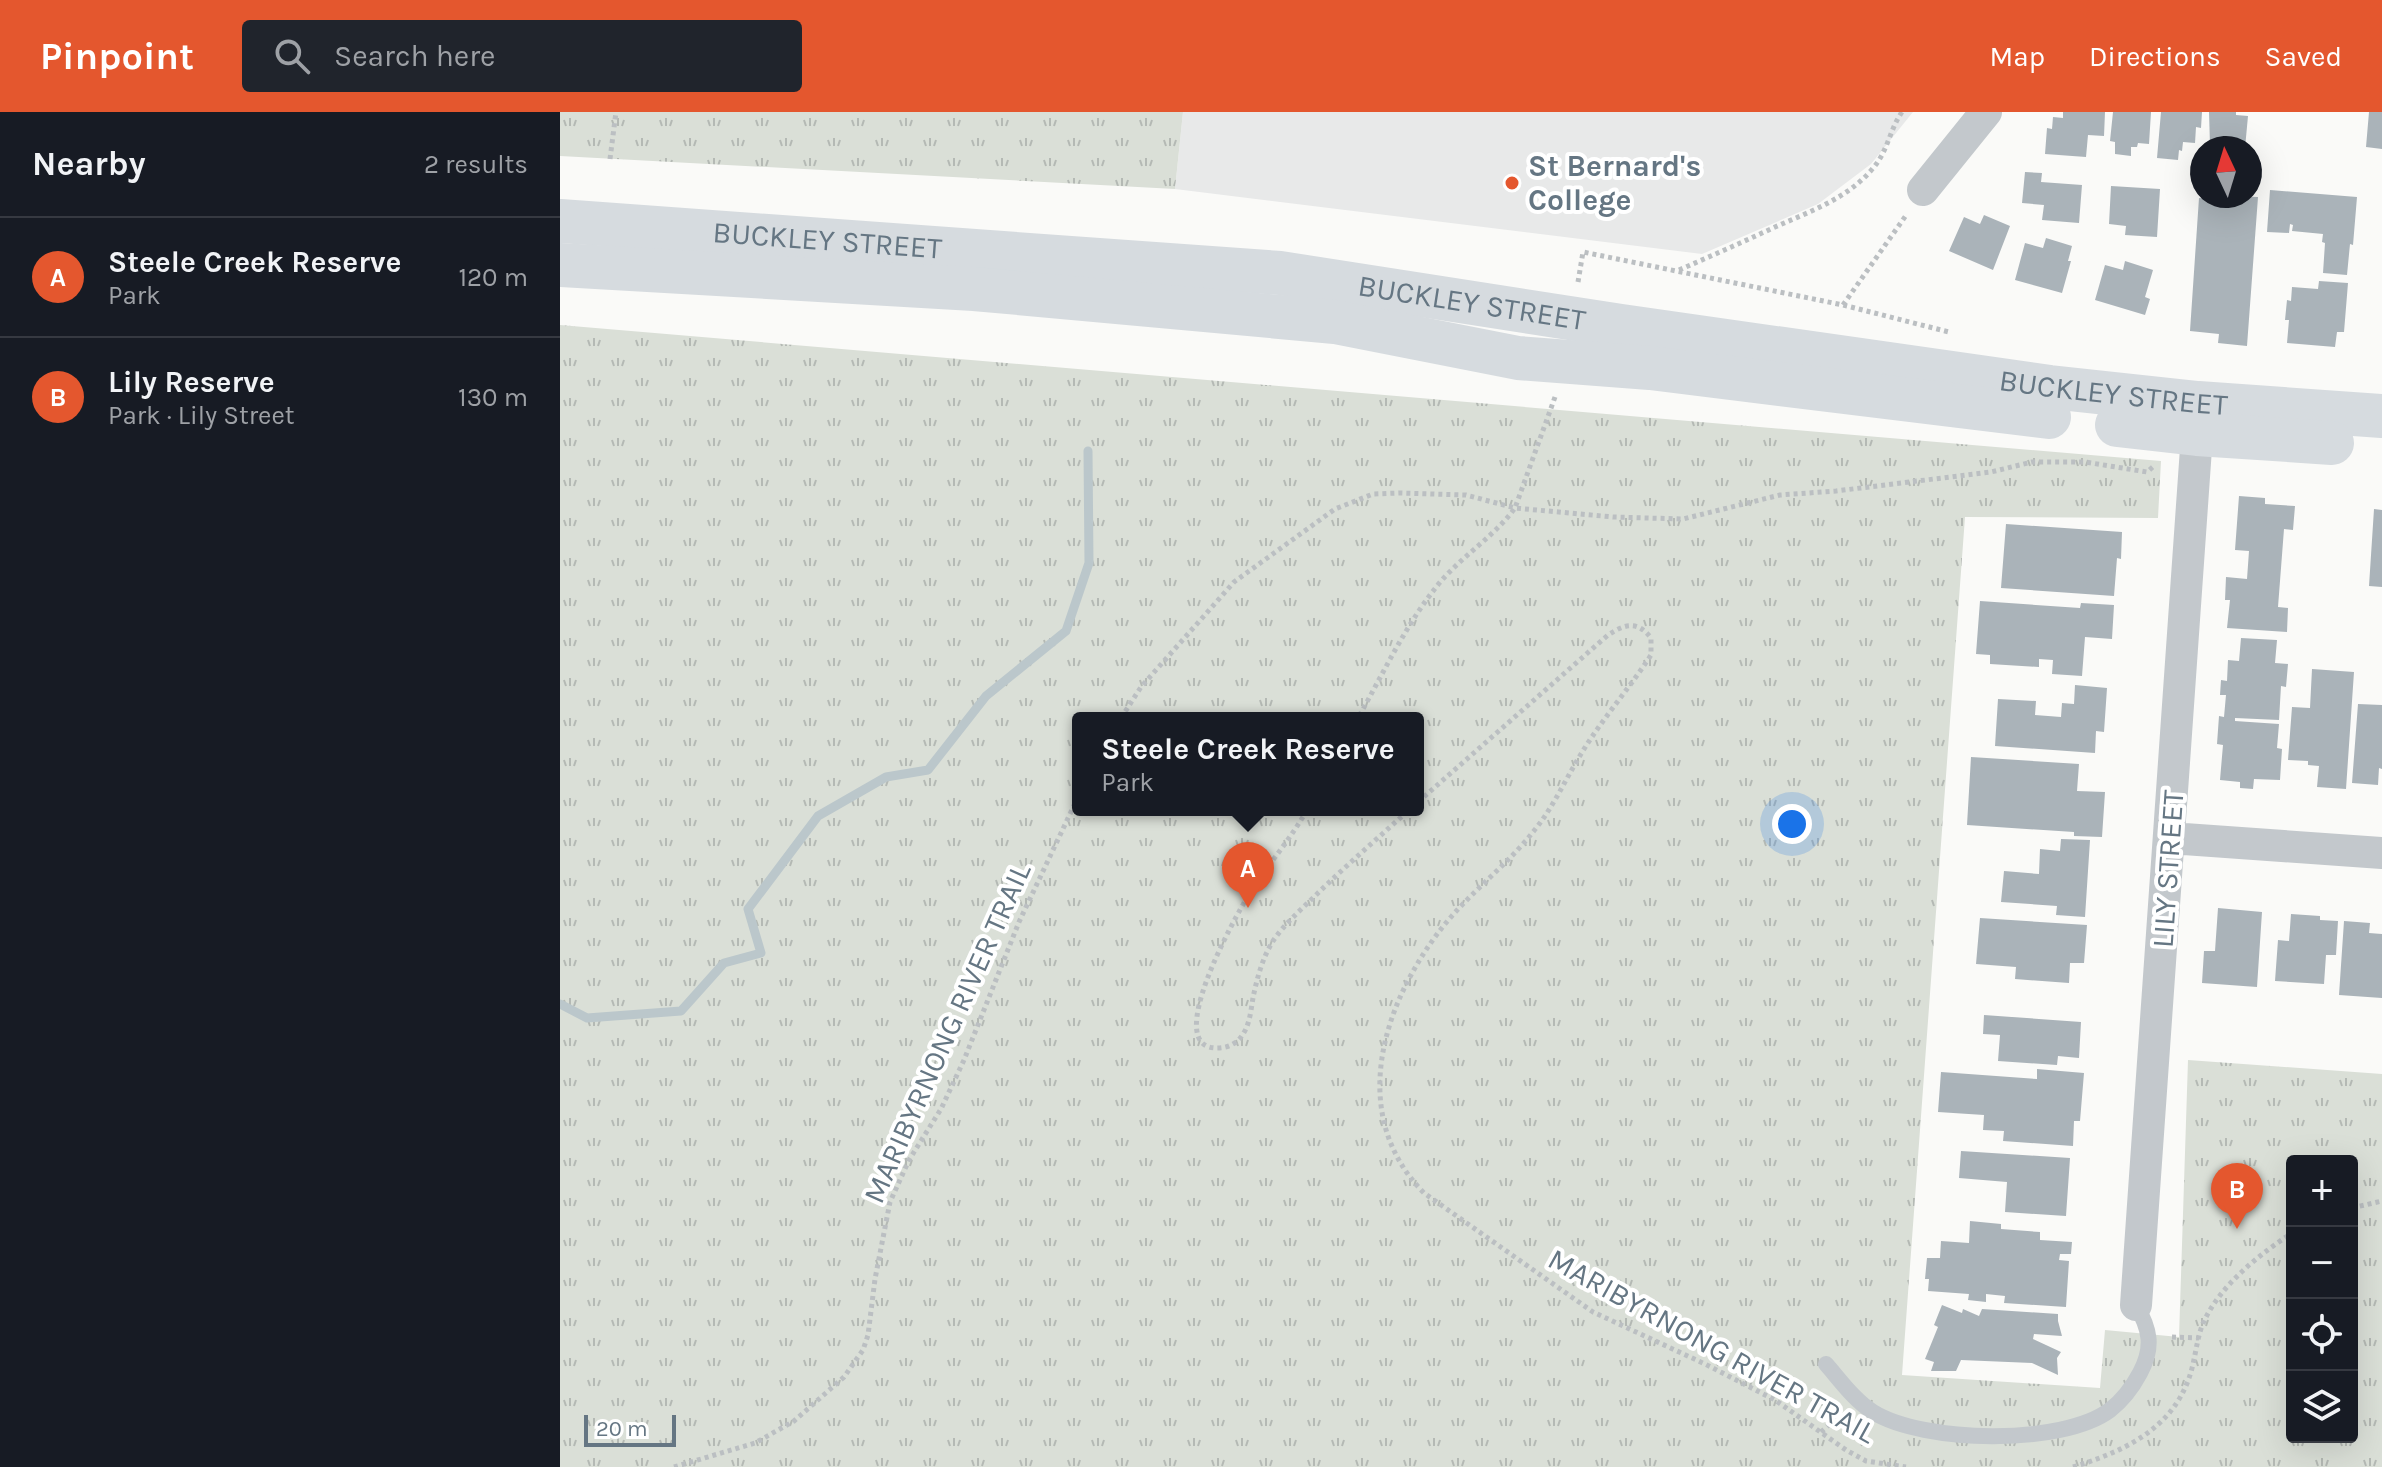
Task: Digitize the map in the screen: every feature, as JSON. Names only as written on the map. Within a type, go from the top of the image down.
[{"type":"main road","name":"BUCKLEY STREET","points":[[560,221],[1280,273],[1621,326],[2050,387],[2197,433],[2382,416]]},
{"type":"main road","name":"BUCKLEY STREET","points":[[560,265],[974,289],[1335,322],[1518,358],[1650,368],[2197,433],[2382,446]]},
{"type":"street","points":[[1923,190],[1986,112]]},
{"type":"street","name":"LILY STREET","points":[[2136,1305],[2197,433]]},
{"type":"street","points":[[2170,838],[2382,853]]},
{"type":"lane","points":[[1826,1364],[1873,1412],[1905,1426],[1940,1434],[1990,1436],[2031,1434],[2080,1425],[2108,1412],[2128,1393],[2142,1369],[2150,1336],[2147,1323],[2136,1305]]},
{"type":"path","points":[[610,159],[616,112]]},
{"type":"path","points":[[1678,271],[1832,202],[1857,185],[1876,165],[1902,112]]},
{"type":"path","points":[[1843,305],[1923,190]]},
{"type":"path","points":[[1578,284],[1583,252],[1843,305],[1963,336]]},
{"type":"path","points":[[1361,712],[1402,639],[1437,586],[1515,508],[1556,396]]},
{"type":"path","points":[[1125,712],[1141,687],[1234,582],[1335,509],[1373,494],[1466,495],[1515,508],[1613,517],[1683,519],[1780,495],[1991,472],[2032,462],[2085,462],[2147,472],[2197,433]]},
{"type":"path","name":"MARIBYRNONG RIVER TRAIL","points":[[1424,797],[1608,635],[1635,624],[1645,629],[1651,638],[1651,655],[1610,709],[1548,813],[1510,858],[1446,923],[1418,961],[1401,992],[1380,1061],[1378,1090],[1382,1120],[1391,1149],[1406,1176],[1424,1193],[1593,1312],[1775,1400],[1866,1461],[1906,1467]]},
{"type":"path","name":"MARIBYRNONG RIVER TRAIL","points":[[674,1467],[755,1443],[794,1421],[844,1377],[863,1350],[890,1202],[909,1160],[941,1109],[964,1060],[1019,922],[1072,810]]},
{"type":"path","points":[[1303,816],[1249,894],[1219,950],[1196,1017],[1200,1042],[1208,1047],[1231,1046],[1242,1037],[1248,1025],[1261,965],[1273,942],[1310,900],[1402,816]]},
{"type":"path","points":[[2358,1207],[2382,1201]]},
{"type":"path","points":[[2073,1467],[2131,1444],[2164,1420],[2189,1380],[2204,1320],[2216,1301],[2265,1252],[2286,1237]]},
{"type":"shaded area","name":"St Bernard's College","points":[[1183,112],[1913,112],[1871,164],[1818,204],[1702,254],[1175,189]]},
{"type":"green space","points":[[560,112],[1183,112],[1175,189],[560,156]]},
{"type":"green space","points":[[560,325],[2161,461],[2158,518],[1965,517],[1902,1375],[2100,1388],[2105,1330],[2179,1337],[2188,1060],[2382,1074],[2382,1467],[560,1467]]},
{"type":"building","points":[[2063,112],[2105,112],[2104,136],[2088,135],[2086,157],[2045,154],[2047,128],[2052,129],[2053,117],[2063,118]]},
{"type":"building","points":[[2113,112],[2151,112],[2149,144],[2138,143],[2137,147],[2131,147],[2131,156],[2115,154],[2115,142],[2110,141]]},
{"type":"building","points":[[2161,112],[2202,112],[2201,128],[2196,127],[2195,136],[2190,136],[2190,143],[2183,142],[2178,160],[2157,158]]},
{"type":"building","points":[[2209,112],[2236,112],[2236,115],[2248,116],[2246,136],[2210,136]]},
{"type":"building","points":[[2369,112],[2382,112],[2382,149],[2366,147]]},
{"type":"building","points":[[2025,172],[2042,173],[2041,182],[2082,185],[2079,223],[2042,220],[2044,205],[2022,203]]},
{"type":"building","points":[[2111,186],[2160,189],[2157,237],[2125,235],[2126,226],[2109,224]]},
{"type":"building","points":[[2270,190],[2357,197],[2347,275],[2323,273],[2323,234],[2292,231],[2293,225],[2290,224],[2289,233],[2267,232]]},
{"type":"building","points":[[2198,208],[2257,208],[2247,346],[2218,343],[2219,334],[2190,331]]},
{"type":"building","points":[[1984,215],[2010,226],[1993,270],[1949,251],[1964,217],[1980,224]]},
{"type":"building","points":[[2046,238],[2072,246],[2062,293],[2015,280],[2025,243],[2043,248]]},
{"type":"building","points":[[2125,261],[2153,270],[2145,297],[2150,299],[2145,315],[2095,300],[2105,265],[2123,270]]},
{"type":"building","points":[[2319,281],[2348,283],[2344,332],[2337,332],[2335,347],[2287,343],[2289,320],[2285,320],[2292,287],[2318,289]]},
{"type":"building","points":[[2239,496],[2265,498],[2265,504],[2295,506],[2293,530],[2284,529],[2278,607],[2288,608],[2287,632],[2227,628],[2230,600],[2225,600],[2226,577],[2247,579],[2249,551],[2235,550]]},
{"type":"building","points":[[2374,509],[2382,510],[2382,587],[2369,586]]},
{"type":"building","points":[[2006,524],[2122,532],[2114,596],[2001,588]]},
{"type":"building","points":[[1980,601],[2080,608],[2081,603],[2114,605],[2112,639],[2085,637],[2082,676],[2052,674],[2053,660],[2039,659],[2039,667],[1990,664],[1990,655],[1976,654]]},
{"type":"building","points":[[2241,638],[2277,640],[2275,663],[2288,664],[2286,687],[2281,686],[2279,720],[2235,718],[2235,721],[2279,724],[2277,748],[2282,749],[2280,780],[2254,779],[2253,789],[2240,788],[2240,782],[2220,780],[2223,745],[2217,744],[2219,716],[2224,717],[2226,695],[2220,695],[2221,680],[2227,681],[2228,660],[2239,661]]},
{"type":"building","points":[[2312,669],[2354,672],[2346,789],[2317,787],[2319,766],[2308,765],[2308,761],[2288,760],[2292,707],[2310,708]]},
{"type":"building","points":[[2075,685],[2107,688],[2104,732],[2096,731],[2095,753],[1995,746],[1998,699],[2036,701],[2035,715],[2061,717],[2062,703],[2074,704]]},
{"type":"building","points":[[2358,704],[2382,705],[2382,769],[2379,768],[2378,785],[2352,783]]},
{"type":"building","points":[[1971,757],[2079,764],[2077,791],[2105,792],[2102,837],[2074,836],[2074,832],[1967,825]]},
{"type":"building","points":[[2061,839],[2090,840],[2085,917],[2056,915],[2057,906],[2001,902],[2004,871],[2039,874],[2040,849],[2060,851]]},
{"type":"building","points":[[2218,908],[2262,912],[2257,987],[2202,983],[2204,951],[2215,951]]},
{"type":"building","points":[[2291,914],[2338,921],[2336,955],[2326,955],[2324,984],[2275,981],[2278,940],[2289,941]]},
{"type":"building","points":[[1980,918],[2087,925],[2084,963],[2070,963],[2069,983],[2015,979],[2016,967],[1976,964]]},
{"type":"building","points":[[2344,921],[2370,923],[2369,933],[2382,934],[2382,998],[2339,995]]},
{"type":"building","points":[[1984,1015],[2081,1022],[2079,1058],[2058,1056],[2057,1065],[1998,1061],[2000,1035],[1983,1034]]},
{"type":"building","points":[[2037,1069],[2084,1073],[2080,1121],[2074,1121],[2073,1146],[2003,1141],[2004,1131],[1983,1130],[1984,1115],[1938,1112],[1941,1072],[2037,1079]]},
{"type":"building","points":[[1961,1151],[2070,1158],[2066,1216],[2005,1212],[2007,1182],[1959,1178]]},
{"type":"building","points":[[1970,1221],[2001,1224],[2001,1229],[2040,1232],[2040,1240],[2072,1242],[2071,1254],[2060,1254],[2059,1260],[2069,1261],[2066,1307],[2004,1303],[2005,1296],[1986,1294],[1986,1302],[1968,1300],[1969,1294],[1928,1291],[1929,1279],[1925,1279],[1927,1258],[1940,1258],[1941,1241],[1969,1243]]},
{"type":"building","points":[[1942,1305],[1979,1316],[1982,1309],[2058,1314],[2062,1336],[2034,1334],[2033,1339],[2061,1352],[2057,1358],[2058,1375],[2032,1363],[1961,1360],[1956,1371],[1931,1371],[1934,1362],[1925,1359],[1938,1327],[1934,1325]]},
{"type":"waterway","points":[[560,1004],[587,1018],[681,1011],[724,963],[761,953],[748,909],[818,816],[886,777],[928,770],[986,696],[1066,631],[1089,563],[1088,451]]},
{"type":"place","name":"St Bernard's College","points":[[1512,183]]},
{"type":"place","name":"Steele Creek Reserve","points":[[1248,908]]},
{"type":"place","name":"Lily Reserve","points":[[2237,1229]]}]
